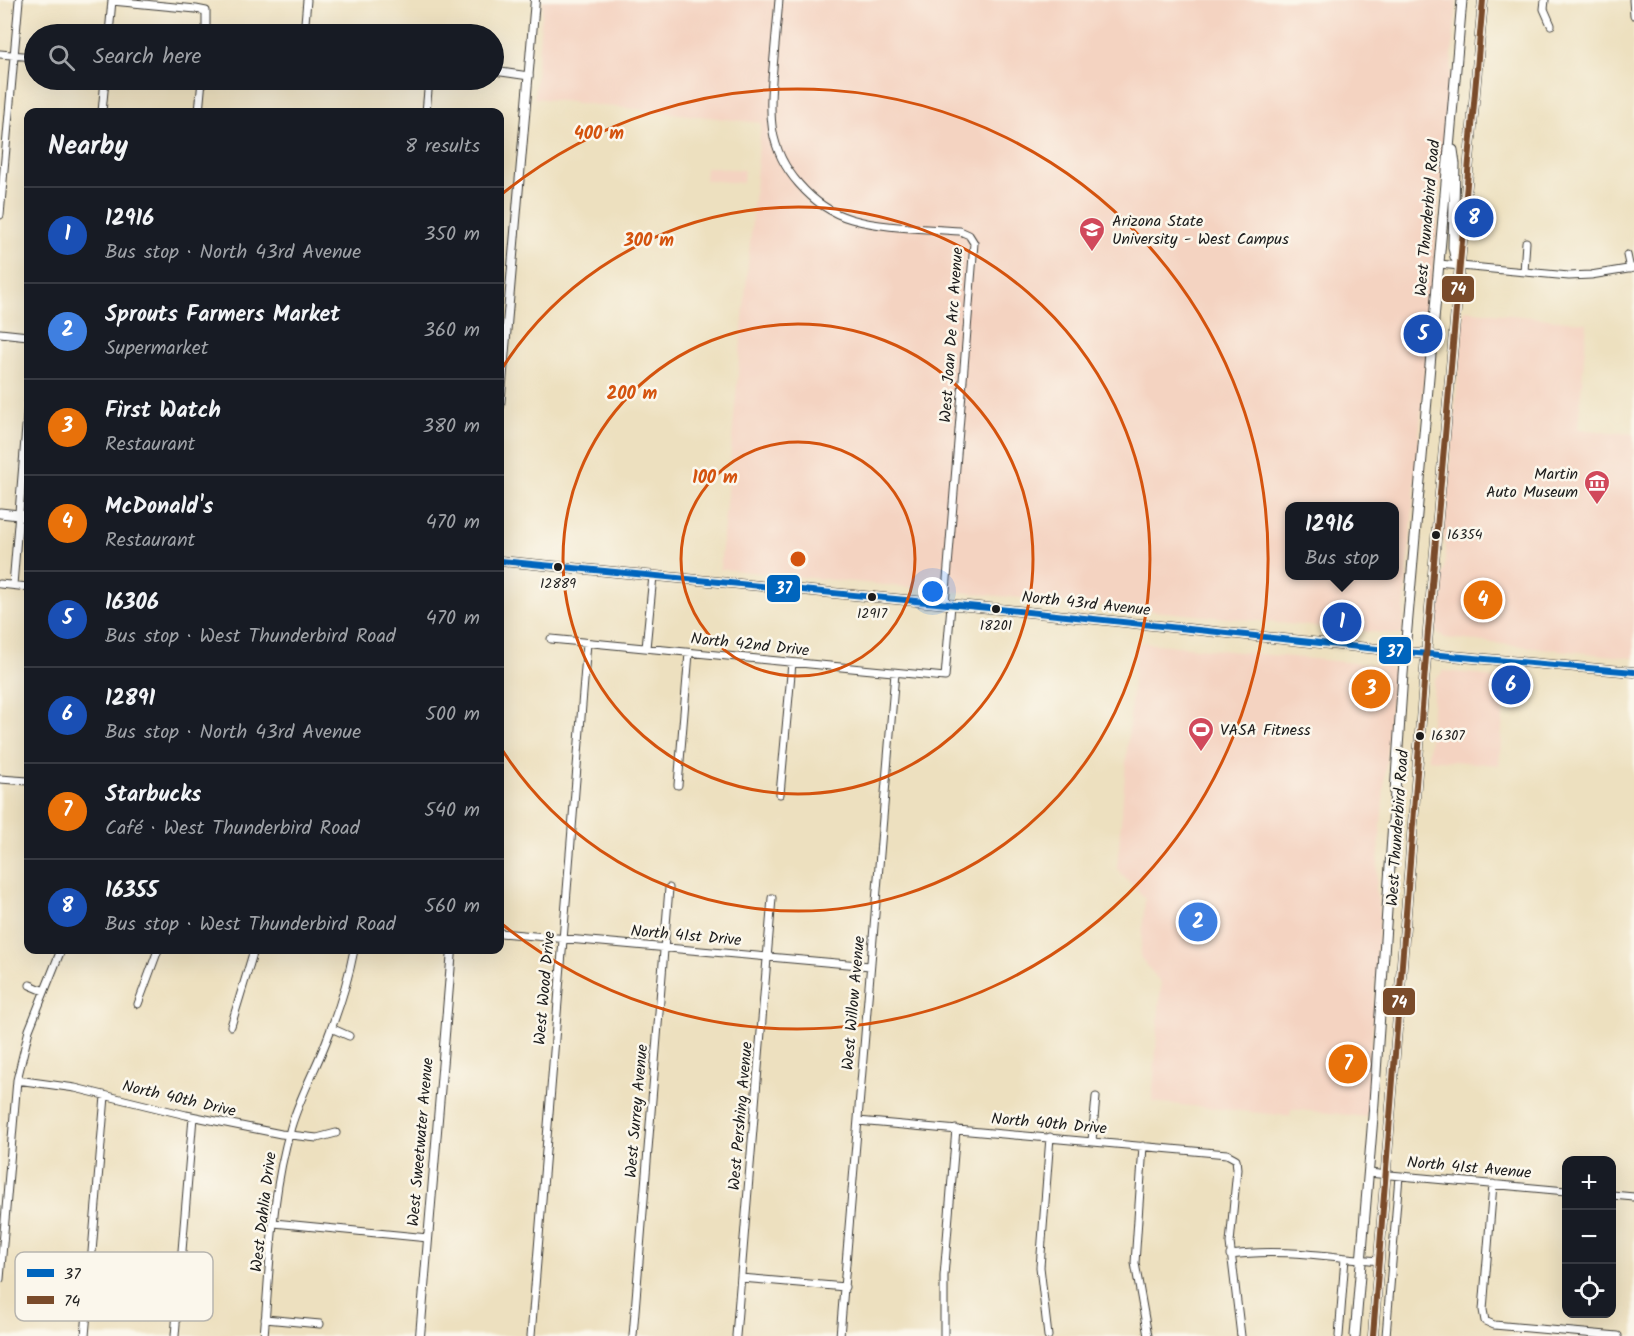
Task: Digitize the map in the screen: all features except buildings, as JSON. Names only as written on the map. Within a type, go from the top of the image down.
[{"type":"main road","name":"West Thunderbird Road","points":[[1355,1336],[1406,652],[1462,0]]},
{"type":"main road","name":"West Thunderbird Road","points":[[1373,1336],[1427,654],[1483,0]]},
{"type":"main road","points":[[1450,139],[1455,164],[1453,247],[1455,257],[1461,266]]},
{"type":"main road","points":[[1429,389],[1449,391]]},
{"type":"main road","points":[[0,513],[23,515]]},
{"type":"main road","name":"North 43rd Avenue","points":[[504,561],[948,604],[1406,652],[1634,672]]},
{"type":"street","points":[[0,215],[19,0]]},
{"type":"street","points":[[305,24],[307,0]]},
{"type":"street","points":[[504,359],[535,0]]},
{"type":"street","name":"West Joan De Arc Avenue","points":[[779,0],[769,110],[773,136],[782,159],[796,181],[806,193],[826,208],[852,219],[874,224],[960,231],[966,232],[972,239],[974,253],[952,495],[945,677]]},
{"type":"street","points":[[1545,0],[1544,9],[1551,25]]},
{"type":"street","points":[[1633,0],[1634,15]]},
{"type":"street","points":[[110,24],[112,1],[196,9],[206,12],[206,24]]},
{"type":"street","points":[[0,54],[24,56]]},
{"type":"street","points":[[504,72],[528,76]]},
{"type":"street","points":[[102,108],[104,90]]},
{"type":"street","points":[[199,108],[201,90]]},
{"type":"street","points":[[426,108],[428,90]]},
{"type":"street","points":[[1524,272],[1526,242]]},
{"type":"street","points":[[1439,264],[1580,276],[1632,268],[1627,255]]},
{"type":"street","points":[[0,333],[24,336]]},
{"type":"street","points":[[14,585],[24,493]]},
{"type":"street","points":[[646,648],[653,576]]},
{"type":"street","points":[[0,584],[24,586]]},
{"type":"street","name":"North 42nd Drive","points":[[551,639],[945,677]]},
{"type":"street","name":"West Wood Drive","points":[[531,1336],[587,643]]},
{"type":"street","points":[[678,785],[689,653]]},
{"type":"street","points":[[780,794],[792,663]]},
{"type":"street","name":"West Willow Avenue","points":[[840,1336],[895,673]]},
{"type":"street","points":[[0,779],[24,781]]},
{"type":"street","name":"West Surrey Avenue","points":[[633,1336],[669,888]]},
{"type":"street","name":"West Pershing Avenue","points":[[735,1336],[772,898]]},
{"type":"street","name":"North 41st Drive","points":[[504,933],[870,966]]},
{"type":"street","points":[[0,1279],[17,1080],[29,1030],[59,954]]},
{"type":"street","points":[[138,1004],[157,954]]},
{"type":"street","points":[[231,1026],[253,954]]},
{"type":"street","name":"West Dahlia Drive","points":[[264,1336],[279,1174],[296,1111],[331,1028],[352,954]]},
{"type":"street","name":"West Sweetwater Avenue","points":[[420,1336],[452,954]]},
{"type":"street","points":[[30,985],[44,991]]},
{"type":"street","points":[[331,1028],[349,1035]]},
{"type":"street","name":"North 40th Drive","points":[[17,1080],[75,1088],[193,1117],[289,1135],[317,1138],[336,1133]]},
{"type":"street","points":[[92,1252],[105,1096]]},
{"type":"street","points":[[1092,1141],[1096,1097]]},
{"type":"street","points":[[182,1252],[193,1117]]},
{"type":"street","name":"North 40th Drive","points":[[858,1121],[1227,1154],[1236,1159],[1237,1169],[1230,1255]]},
{"type":"street","points":[[944,1336],[944,1276],[956,1129]]},
{"type":"street","points":[[1048,1336],[1040,1268],[1050,1137]]},
{"type":"street","points":[[1143,1146],[1135,1263],[1148,1336]]},
{"type":"street","points":[[0,1163],[10,1164]]},
{"type":"street","name":"North 41st Avenue","points":[[1368,1173],[1562,1191]]},
{"type":"street","points":[[1386,1336],[1399,1176]]},
{"type":"street","points":[[1493,1184],[1483,1310],[1485,1321],[1494,1324],[1618,1336]]},
{"type":"street","points":[[1616,1195],[1634,1197]]},
{"type":"street","points":[[274,1223],[428,1238]]},
{"type":"street","points":[[1241,1336],[1230,1255],[1258,1252],[1379,1261]]},
{"type":"street","points":[[1339,1336],[1345,1258]]},
{"type":"street","points":[[741,1278],[844,1287]]},
{"type":"street","points":[[266,1319],[320,1324]]},
{"type":"street","points":[[85,1336],[86,1321]]},
{"type":"street","points":[[175,1336],[176,1321]]},
{"type":"shaded area","name":"Arizona State University - West Campus","points":[[543,0],[1457,0],[1402,635],[720,569],[761,123],[534,98]]},
{"type":"shaded area","points":[[706,167],[744,170],[743,183],[705,180]]},
{"type":"shaded area","points":[[1464,310],[1587,323],[1578,429],[1634,434],[1634,658],[1445,638],[1436,631],[1438,596],[1446,548],[1443,537]]},
{"type":"shaded area","points":[[1136,642],[1386,666],[1395,671],[1397,676],[1390,711],[1376,890],[1380,915],[1367,1117],[1291,1109],[1290,1116],[1152,1102],[1161,983],[1140,957],[1145,899],[1117,869]]},
{"type":"shaded area","points":[[1444,671],[1475,674],[1506,682],[1499,765],[1428,759],[1434,684],[1435,679]]},
{"type":"transit line","name":"74","points":[[1373,1336],[1428,631],[1483,0]]},
{"type":"transit line","name":"37","points":[[504,561],[999,609],[1406,652],[1634,672]]},
{"type":"place","name":"16355","points":[[1474,218]]},
{"type":"place","name":"Arizona State University - West Campus","points":[[1092,253]]},
{"type":"place","name":"16306","points":[[1423,334]]},
{"type":"place","name":"Martin Auto Museum","points":[[1597,506]]},
{"type":"place","name":"16354","points":[[1436,535]]},
{"type":"place","name":"12889","points":[[558,567]]},
{"type":"place","name":"12917","points":[[872,597]]},
{"type":"place","name":"McDonald's","points":[[1483,600]]},
{"type":"place","name":"18201","points":[[996,609]]},
{"type":"place","name":"12916","points":[[1342,622]]},
{"type":"place","name":"12891","points":[[1511,685]]},
{"type":"place","name":"First Watch","points":[[1371,689]]},
{"type":"place","name":"16307","points":[[1420,736]]},
{"type":"place","name":"VASA Fitness","points":[[1201,753]]},
{"type":"place","name":"Sprouts Farmers Market","points":[[1198,922]]},
{"type":"place","name":"Starbucks","points":[[1348,1064]]}]
